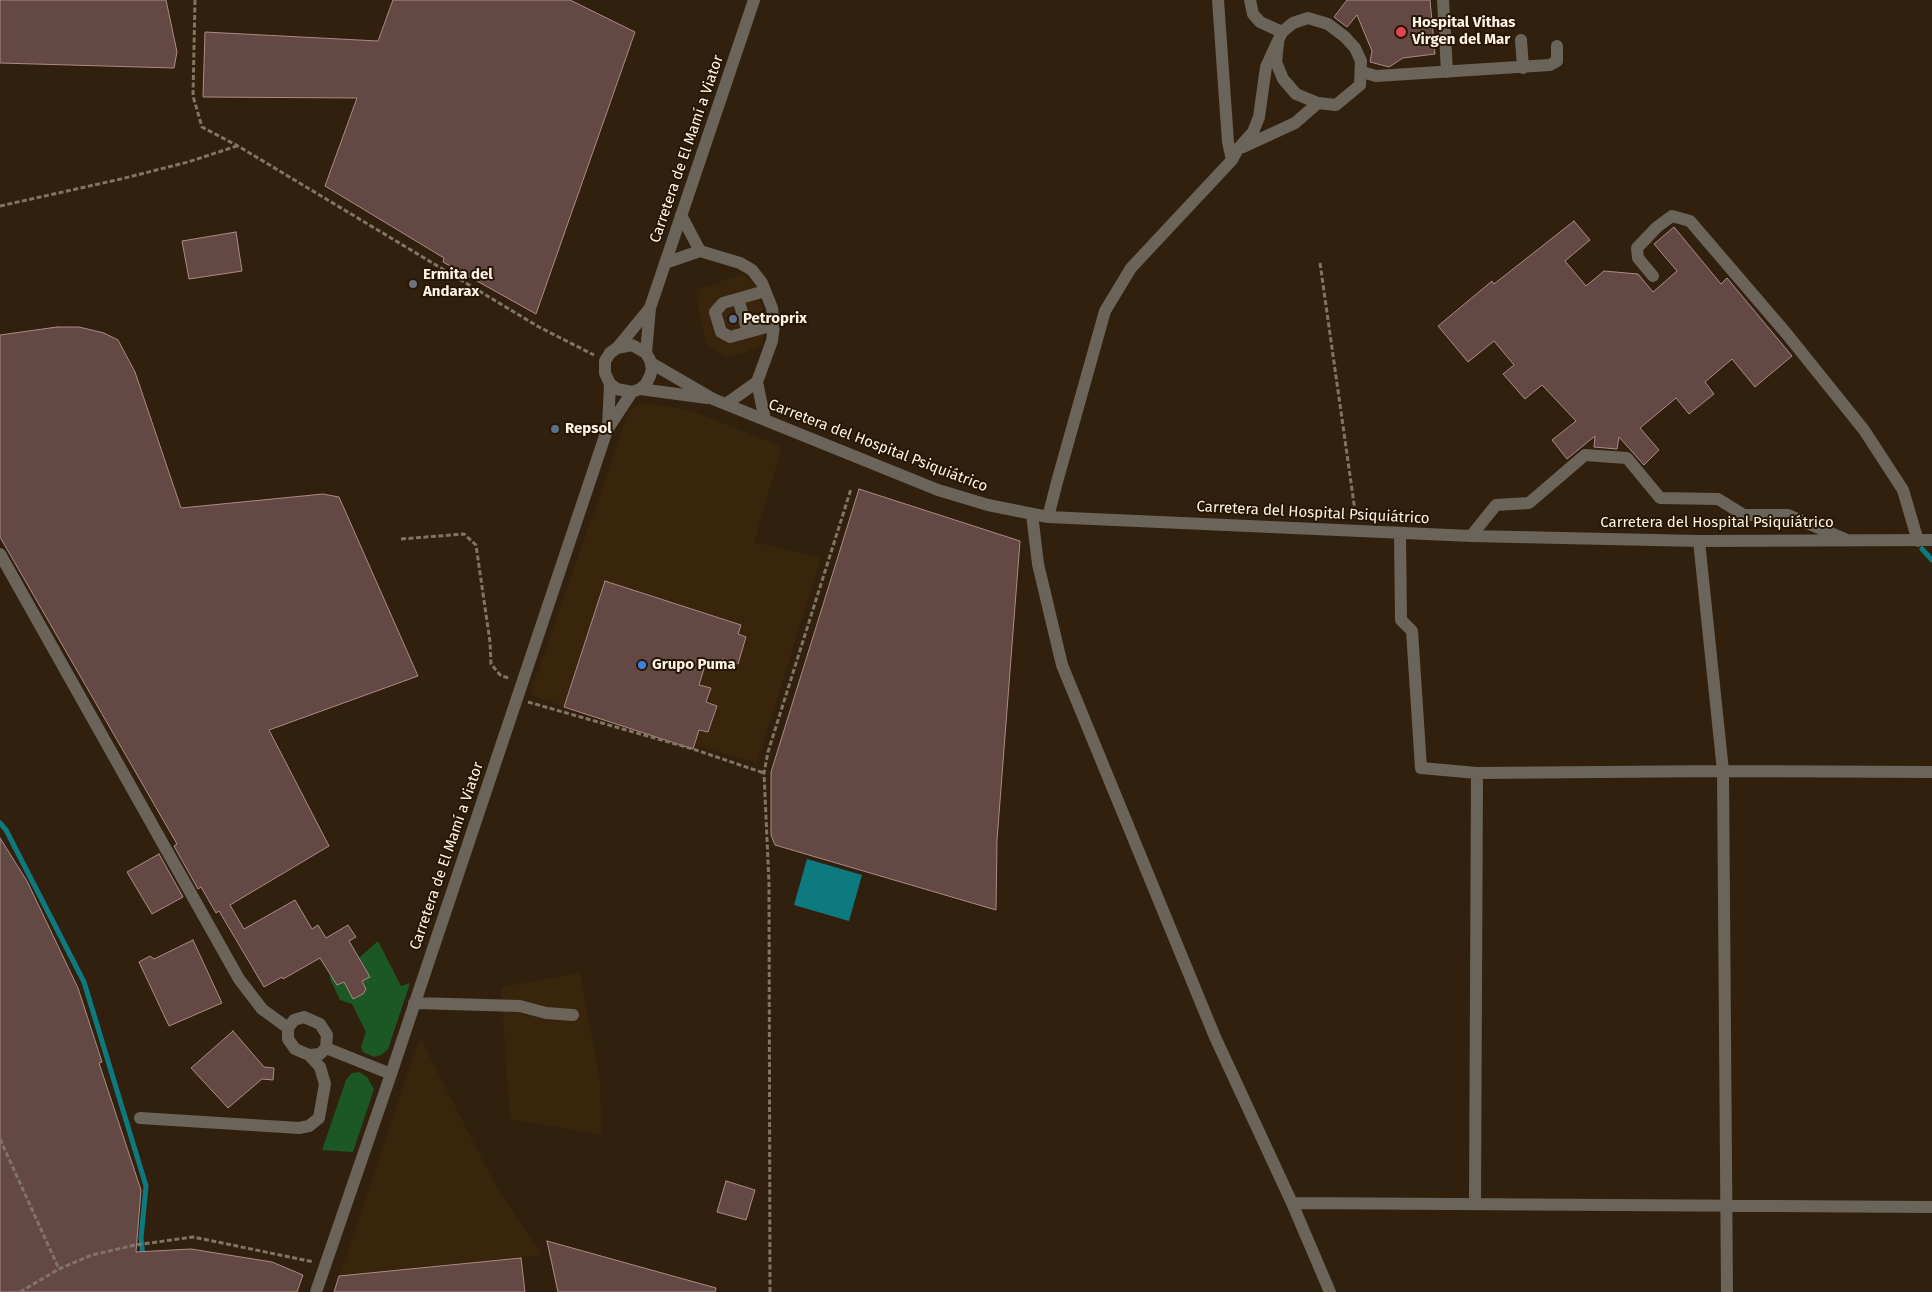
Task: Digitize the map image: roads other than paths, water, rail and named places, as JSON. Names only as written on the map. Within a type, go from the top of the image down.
[{"type":"street","name":"Carretera de El Mamí a Viator","points":[[650,308],[754,0]]},
{"type":"street","points":[[1218,0],[1228,142],[1235,154]]},
{"type":"street","points":[[1250,0],[1253,14],[1280,38]]},
{"type":"street","points":[[1443,0],[1447,72]]},
{"type":"street","points":[[1048,517],[1105,311],[1130,268],[1253,132],[1259,117],[1266,67],[1280,38],[1293,23],[1308,18],[1328,24],[1345,37],[1355,48],[1361,61],[1360,85],[1336,105],[1318,103],[1296,94],[1283,79],[1276,62],[1280,38]]},
{"type":"street","points":[[1521,40],[1523,68]]},
{"type":"street","points":[[1362,72],[1376,76],[1550,65],[1556,61],[1558,46]]},
{"type":"street","points":[[1235,154],[1295,123],[1318,103]]},
{"type":"street","points":[[681,215],[700,251]]},
{"type":"street","points":[[1653,276],[1638,258],[1637,248],[1657,227],[1672,216],[1690,221],[1786,332],[1864,430],[1903,490],[1918,541]]},
{"type":"street","points":[[665,263],[700,251],[740,263],[752,270],[762,283],[772,308],[774,325],[772,341],[757,382],[765,420]]},
{"type":"street","points":[[765,291],[723,303],[715,312],[721,332],[730,337],[774,325]]},
{"type":"street","points":[[738,299],[748,332]]},
{"type":"street","points":[[650,308],[605,361],[605,373],[610,384],[616,389],[713,399]]},
{"type":"street","points":[[607,430],[636,390],[646,384],[650,376],[648,358],[650,308]]},
{"type":"street","points":[[617,348],[632,345],[648,358],[713,399]]},
{"type":"street","points":[[726,404],[757,382]]},
{"type":"street","points":[[607,430],[610,384]]},
{"type":"street","name":"Carretera del Hospital Psiquiátrico","points":[[713,399],[938,490],[988,506],[1048,517],[1471,536],[1699,541],[1932,540]]},
{"type":"street","name":"Carretera de El Mamí a Viator","points":[[316,1292],[607,430]]},
{"type":"street","points":[[1471,536],[1496,505],[1529,503],[1584,455],[1627,458],[1660,498],[1718,499],[1744,515],[1788,514],[1850,540]]},
{"type":"street","points":[[1032,514],[1038,564],[1062,665],[1215,1037],[1292,1203],[1330,1292]]},
{"type":"street","points":[[1400,534],[1401,620],[1412,630],[1421,768],[1476,773],[1932,772]]},
{"type":"street","points":[[1699,541],[1723,771],[1727,1292]]},
{"type":"street","points":[[0,554],[239,979],[262,1009],[288,1028]]},
{"type":"street","points":[[1475,1203],[1476,773]]},
{"type":"street","points":[[414,1003],[520,1006],[546,1013],[573,1015]]},
{"type":"street","points":[[304,1017],[320,1024],[327,1035],[326,1048],[320,1054],[309,1055],[295,1050],[288,1040],[288,1028],[294,1020],[304,1017]]},
{"type":"street","points":[[326,1048],[391,1074]]},
{"type":"street","points":[[140,1118],[299,1128],[309,1126],[319,1118],[325,1084],[320,1067],[309,1055]]},
{"type":"street","points":[[1292,1203],[1932,1207]]},
{"type":"water","points":[[807,859],[862,875],[849,921],[794,905]]},
{"type":"waterway","points":[[1922,549],[1932,560]]},
{"type":"waterway","points":[[0,823],[6,830],[84,982],[146,1186],[141,1238],[143,1257]]},
{"type":"place","name":"Hospital Vithas Virgen del Mar","points":[[1401,32]]},
{"type":"place","name":"Ermita del Andarax","points":[[413,284]]},
{"type":"place","name":"Petroprix","points":[[733,319]]},
{"type":"place","name":"Repsol","points":[[555,429]]},
{"type":"place","name":"Grupo Puma","points":[[642,665]]}]
